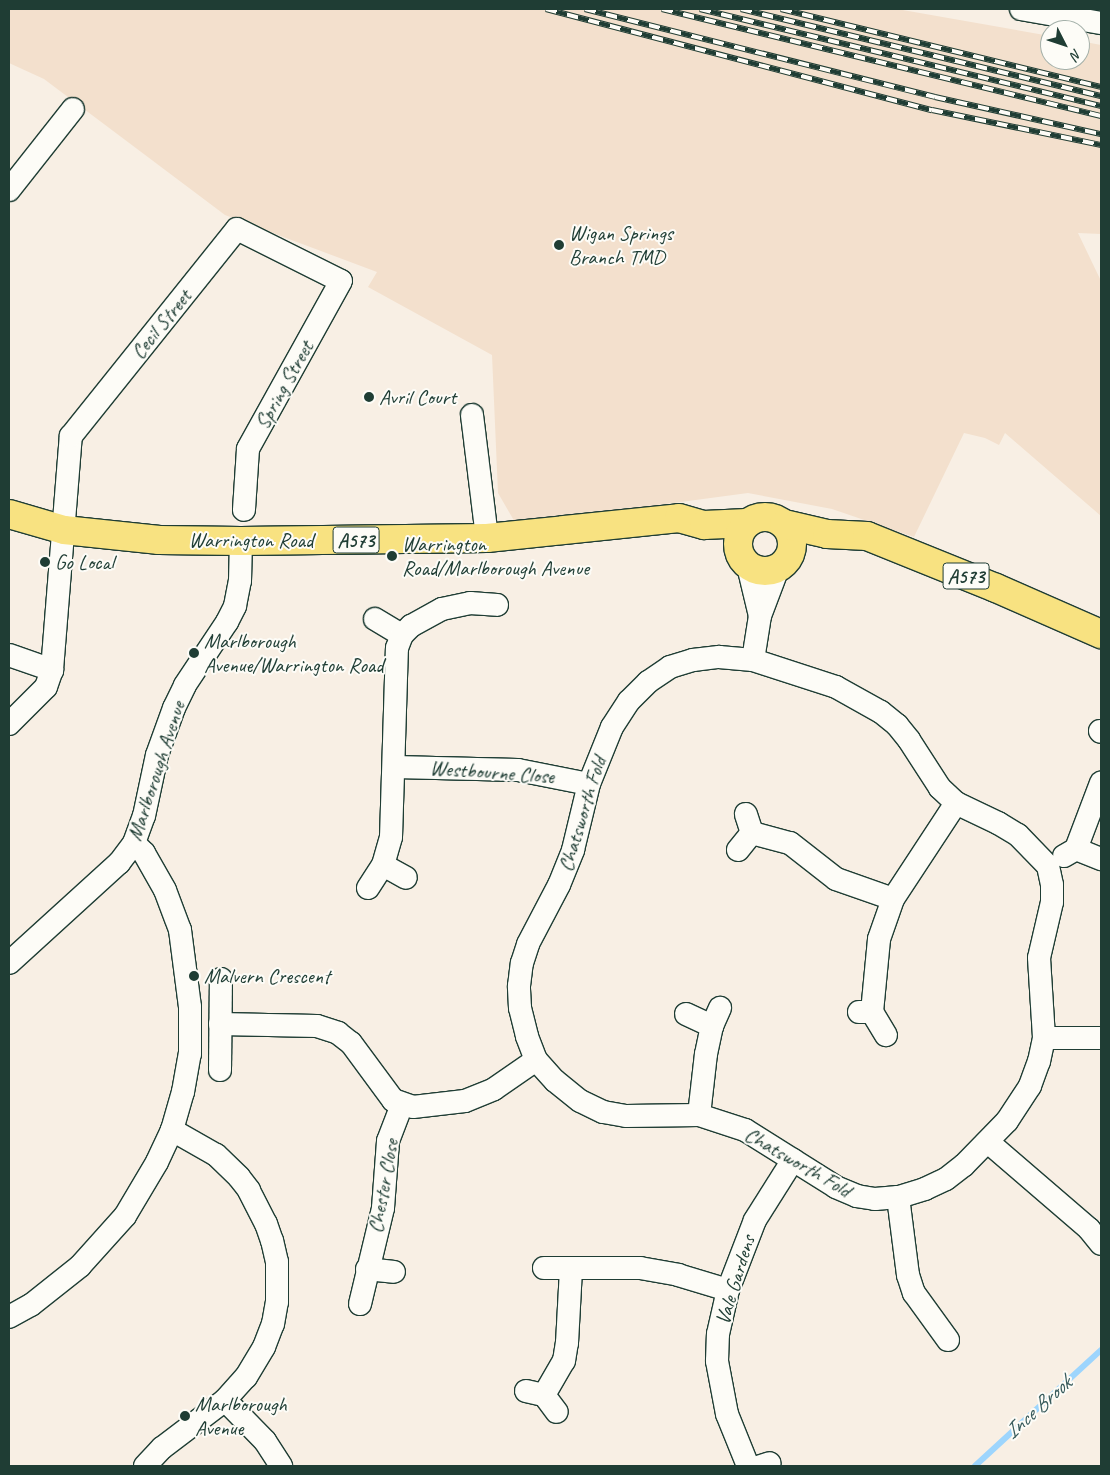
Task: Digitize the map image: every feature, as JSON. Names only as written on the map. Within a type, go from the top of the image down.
[{"type":"main road","name":"Warrington Road","points":[[9,514],[64,530],[159,540],[487,538],[679,518],[704,525],[747,523]]},
{"type":"main road","name":"A573","points":[[747,523],[761,517],[770,517],[784,524],[827,534],[867,536],[996,588],[1101,634]]},
{"type":"main road","points":[[743,559],[738,536],[747,523]]},
{"type":"main road","points":[[784,524],[792,539],[784,562]]},
{"type":"main road","name":"Warrington Road","points":[[704,525],[743,559]]},
{"type":"main road","name":"A573","points":[[743,559],[763,572],[784,562],[827,534]]},
{"type":"street","points":[[1021,9],[1101,24]]},
{"type":"street","points":[[9,190],[73,109]]},
{"type":"street","name":"Cecil Street","points":[[64,530],[71,436],[237,229],[341,281]]},
{"type":"street","name":"Spring Street","points":[[250,498],[248,448],[341,281]]},
{"type":"street","points":[[472,415],[487,538]]},
{"type":"street","points":[[9,724],[42,693],[52,670],[64,530]]},
{"type":"street","name":"Marlborough Avenue","points":[[9,963],[119,863],[134,843],[144,816],[157,755],[174,708],[185,685],[227,622],[235,606],[240,581],[241,541]]},
{"type":"street","points":[[743,559],[760,616]]},
{"type":"street","points":[[753,660],[760,616],[784,562]]},
{"type":"street","points":[[368,888],[383,865],[391,837],[395,767],[397,648],[402,635],[426,616],[458,605],[469,595],[496,605]]},
{"type":"street","points":[[375,619],[402,635]]},
{"type":"street","points":[[9,655],[52,670]]},
{"type":"street","name":"Chatsworth Fold","points":[[719,657],[753,660],[836,687],[881,712],[897,725],[940,788],[956,803],[998,822],[1018,835],[1048,866],[1052,885],[1052,902],[1039,958],[1044,1038],[1039,1061],[1030,1086],[1007,1121],[988,1142],[946,1179],[925,1189],[898,1197],[874,1199],[857,1196],[836,1187],[745,1130],[699,1115],[634,1116],[603,1112],[580,1101],[555,1081],[536,1060],[527,1036],[520,1008],[519,986],[522,963],[528,944],[563,876],[572,850],[589,784],[612,727],[629,701],[648,682],[670,668],[693,660],[719,657]]},
{"type":"street","name":"Westbourne Close","points":[[395,767],[518,770],[589,784]]},
{"type":"street","points":[[1048,866],[1076,848],[1101,783]]},
{"type":"street","points":[[886,1035],[865,1012],[879,939],[893,899],[956,803]]},
{"type":"street","points":[[745,832],[790,843],[836,878],[893,899]]},
{"type":"street","points":[[9,1317],[54,1288],[104,1241],[126,1216],[141,1192],[172,1130],[190,1054],[190,1007],[185,954],[178,924],[165,890],[144,853],[134,843]]},
{"type":"street","points":[[1076,848],[1101,859]]},
{"type":"street","points":[[383,865],[406,878]]},
{"type":"street","points":[[220,1070],[221,979]]},
{"type":"street","points":[[686,1014],[716,1017],[706,1054],[699,1115]]},
{"type":"street","points":[[220,1024],[317,1026],[338,1033],[351,1043],[386,1092],[402,1105],[425,1108],[465,1101],[494,1089],[536,1060]]},
{"type":"street","points":[[1044,1038],[1101,1038]]},
{"type":"street","name":"Chester Close","points":[[360,1304],[383,1208],[388,1141],[402,1105]]},
{"type":"street","points":[[145,1466],[162,1448],[224,1400],[241,1383],[256,1362],[270,1332],[277,1302],[276,1262],[266,1224],[239,1177],[216,1155],[172,1130]]},
{"type":"street","points":[[988,1142],[1097,1230]]},
{"type":"street","name":"Vale Gardens","points":[[760,1465],[727,1414],[717,1361],[718,1334],[728,1290],[755,1220],[793,1160]]},
{"type":"street","points":[[898,1197],[908,1275],[914,1293],[948,1340]]},
{"type":"street","points":[[544,1268],[640,1268],[678,1275],[728,1290]]},
{"type":"street","points":[[542,1399],[564,1362],[567,1343],[571,1268]]},
{"type":"street","points":[[367,1269],[394,1272]]},
{"type":"street","points":[[224,1400],[264,1441],[281,1466]]},
{"type":"shaded area","name":"Wigan Springs Branch TMD","points":[[9,9],[897,9],[1040,34],[1040,70],[1090,70],[1090,43],[1101,45],[1101,234],[1078,233],[1101,281],[1101,516],[1005,433],[999,445],[985,438],[964,433],[914,537],[832,509],[748,493],[516,524],[498,493],[492,355],[368,287],[377,272],[225,215],[44,79],[9,63]]},
{"type":"waterway","name":"Ince Brook","points":[[975,1466],[1101,1350]]},
{"type":"railway","points":[[546,9],[932,110],[1101,145]]},
{"type":"railway","points":[[585,9],[935,97],[1101,134]]},
{"type":"railway","points":[[662,9],[1101,116]]},
{"type":"railway","points":[[700,9],[1101,106]]},
{"type":"railway","points":[[741,9],[1101,96]]},
{"type":"railway","points":[[781,9],[1101,87]]},
{"type":"place","name":"Wigan Springs Branch TMD","points":[[559,245]]},
{"type":"place","name":"Avril Court","points":[[369,397]]},
{"type":"place","name":"Warrington Road/Marlborough Avenue","points":[[392,556]]},
{"type":"place","name":"Go Local","points":[[45,562]]},
{"type":"place","name":"Marlborough Avenue/Warrington Road","points":[[194,653]]},
{"type":"place","name":"Malvern Crescent","points":[[194,976]]},
{"type":"place","name":"Marlborough Avenue","points":[[185,1416]]}]
